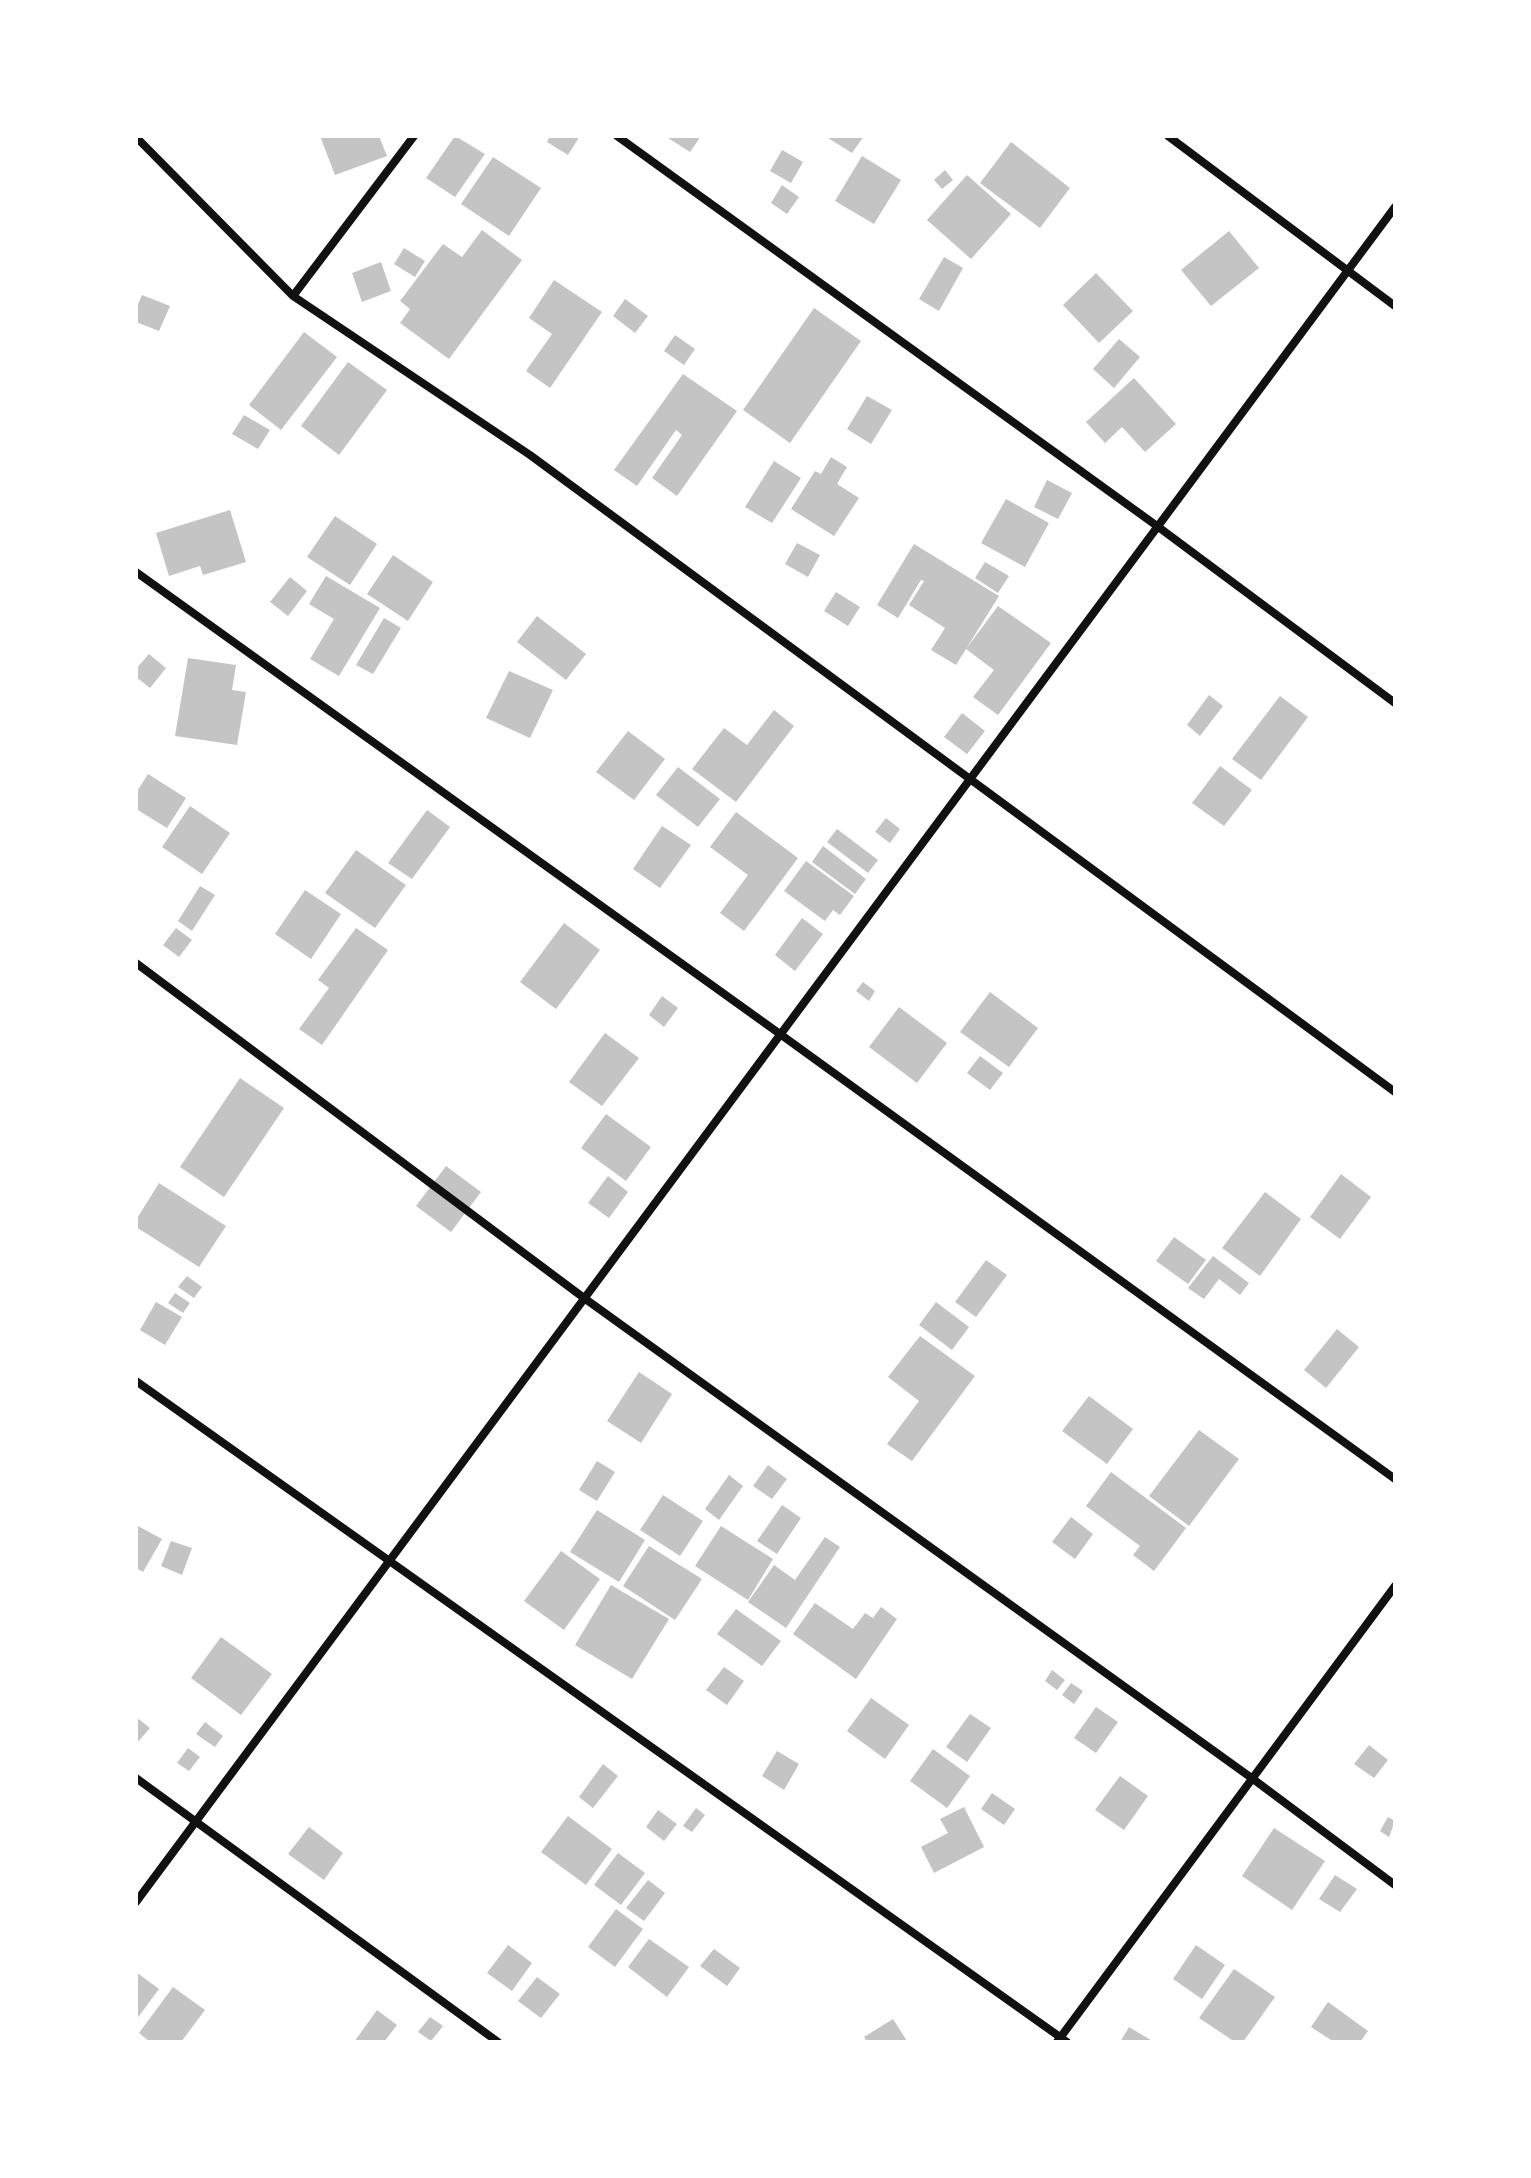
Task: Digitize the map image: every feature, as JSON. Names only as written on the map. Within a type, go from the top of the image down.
[{"type":"street","points":[[293,296],[414,136]]},
{"type":"street","points":[[617,136],[1157,526],[1395,703]]},
{"type":"street","points":[[1168,136],[1395,306]]},
{"type":"street","points":[[136,137],[293,296],[530,455],[1395,1092]]},
{"type":"street","points":[[136,1902],[1395,207]]},
{"type":"street","points":[[136,572],[1395,1479]]},
{"type":"street","points":[[136,963],[584,1298],[1253,1779],[1395,1885]]},
{"type":"street","points":[[136,1381],[1062,2040],[1395,1586]]},
{"type":"street","points":[[136,1778],[498,2042]]},
{"type":"building","points":[[320,136],[379,136],[387,156],[335,175]]},
{"type":"building","points":[[455,136],[485,154],[455,197],[426,178]]},
{"type":"building","points":[[550,136],[580,136],[568,155],[547,142]]},
{"type":"building","points":[[665,136],[701,136],[690,152]]},
{"type":"building","points":[[825,136],[864,136],[852,153]]},
{"type":"building","points":[[1011,142],[1070,188],[1040,228],[980,183]]},
{"type":"building","points":[[782,150],[803,162],[791,183],[770,171]]},
{"type":"building","points":[[862,156],[901,180],[874,224],[835,201]]},
{"type":"building","points":[[493,157],[541,188],[509,236],[461,204]]},
{"type":"building","points":[[945,170],[953,180],[942,189],[934,180]]},
{"type":"building","points":[[967,175],[1011,214],[971,259],[927,220]]},
{"type":"building","points":[[782,185],[799,197],[787,214],[771,203]]},
{"type":"building","points":[[482,230],[522,260],[449,359],[400,323],[410,309],[400,301],[443,244],[462,257]]},
{"type":"building","points":[[1229,231],[1259,268],[1211,306],[1181,270]]},
{"type":"building","points":[[404,248],[425,261],[415,277],[394,264]]},
{"type":"building","points":[[944,257],[963,268],[939,311],[919,299]]},
{"type":"building","points":[[381,262],[391,291],[362,302],[352,273]]},
{"type":"building","points":[[1096,273],[1133,311],[1099,343],[1063,305]]},
{"type":"building","points":[[554,280],[602,312],[550,388],[526,371],[552,334],[529,318]]},
{"type":"building","points":[[142,295],[170,306],[159,331],[136,322],[136,309]]},
{"type":"building","points":[[625,299],[648,316],[635,333],[613,316]]},
{"type":"building","points":[[814,308],[861,341],[790,443],[743,410]]},
{"type":"building","points":[[304,332],[337,357],[281,430],[249,405]]},
{"type":"building","points":[[675,335],[695,349],[684,365],[664,351]]},
{"type":"building","points":[[1119,339],[1140,357],[1114,388],[1093,369]]},
{"type":"building","points":[[348,362],[387,390],[339,455],[301,426]]},
{"type":"building","points":[[683,374],[737,411],[677,496],[652,478],[682,435],[676,430],[637,486],[614,470]]},
{"type":"building","points":[[1134,378],[1176,424],[1145,452],[1122,427],[1105,443],[1086,422]]},
{"type":"building","points":[[867,396],[892,410],[871,444],[847,429]]},
{"type":"building","points":[[244,415],[270,430],[258,449],[232,434]]},
{"type":"building","points":[[831,457],[847,467],[837,484],[859,498],[834,536],[791,509],[815,471],[821,474]]},
{"type":"building","points":[[774,461],[801,478],[772,523],[745,507]]},
{"type":"building","points":[[1047,480],[1072,493],[1058,519],[1034,507]]},
{"type":"building","points":[[1006,499],[1049,523],[1025,567],[981,543]]},
{"type":"building","points":[[230,510],[246,562],[203,575],[200,566],[169,576],[156,533]]},
{"type":"building","points":[[335,516],[377,544],[350,585],[307,557]]},
{"type":"building","points":[[797,543],[820,555],[808,577],[785,564]]},
{"type":"building","points":[[914,544],[999,596],[956,665],[931,650],[945,628],[909,605],[924,581],[921,580],[898,618],[877,605]]},
{"type":"building","points":[[393,555],[433,582],[408,621],[367,594]]},
{"type":"building","points":[[985,562],[1009,576],[998,593],[975,578]]},
{"type":"building","points":[[326,576],[380,608],[339,676],[310,659],[334,619],[309,604]]},
{"type":"building","points":[[290,577],[307,591],[288,616],[270,602]]},
{"type":"building","points":[[836,592],[860,607],[848,626],[824,611]]},
{"type":"building","points":[[998,606],[1051,643],[998,715],[973,697],[994,670],[966,649]]},
{"type":"building","points":[[537,616],[586,654],[566,680],[517,642]]},
{"type":"building","points":[[384,618],[401,628],[373,674],[356,665]]},
{"type":"building","points":[[149,654],[166,668],[150,688],[136,677],[136,669]]},
{"type":"building","points":[[188,658],[236,665],[232,690],[246,692],[237,745],[175,736]]},
{"type":"building","points":[[509,671],[553,690],[530,738],[486,718]]},
{"type":"building","points":[[1209,695],[1223,706],[1200,736],[1187,725]]},
{"type":"building","points":[[1280,696],[1308,717],[1261,780],[1232,759]]},
{"type":"building","points":[[774,710],[794,726],[736,802],[692,769],[724,728],[747,745]]},
{"type":"building","points":[[962,713],[985,731],[967,754],[944,737]]},
{"type":"building","points":[[628,731],[665,759],[634,800],[596,772]]},
{"type":"building","points":[[1220,766],[1252,790],[1224,826],[1192,803]]},
{"type":"building","points":[[678,767],[720,799],[698,827],[656,795]]},
{"type":"building","points":[[148,774],[186,798],[167,828],[136,809],[136,793]]},
{"type":"building","points":[[190,806],[230,833],[202,874],[162,847]]},
{"type":"building","points":[[427,810],[450,827],[412,879],[388,863]]},
{"type":"building","points":[[736,812],[798,858],[744,931],[720,913],[748,875],[710,847]]},
{"type":"building","points":[[886,818],[900,829],[890,843],[875,832]]},
{"type":"building","points":[[662,826],[691,845],[660,888],[633,869]]},
{"type":"building","points":[[837,829],[878,860],[868,873],[827,842]]},
{"type":"building","points":[[823,846],[866,879],[855,894],[812,862]]},
{"type":"building","points":[[356,850],[406,885],[375,928],[325,893]]},
{"type":"building","points":[[806,861],[854,896],[840,915],[833,910],[825,921],[784,891]]},
{"type":"building","points":[[200,886],[215,895],[192,931],[178,921]]},
{"type":"building","points":[[305,890],[341,914],[311,959],[275,934]]},
{"type":"building","points":[[802,918],[823,934],[795,971],[775,955]]},
{"type":"building","points":[[564,923],[600,950],[556,1009],[520,982]]},
{"type":"building","points":[[176,928],[192,940],[179,957],[163,945]]},
{"type":"building","points":[[356,928],[388,950],[322,1045],[299,1029],[329,988],[318,980]]},
{"type":"building","points":[[863,982],[875,991],[869,1001],[856,991]]},
{"type":"building","points":[[990,992],[1038,1028],[1009,1067],[960,1032]]},
{"type":"building","points":[[662,996],[678,1008],[664,1027],[649,1015]]},
{"type":"building","points":[[899,1007],[947,1043],[917,1083],[869,1047]]},
{"type":"building","points":[[605,1033],[639,1058],[602,1106],[569,1082]]},
{"type":"building","points":[[980,1056],[1003,1073],[990,1090],[967,1073]]},
{"type":"building","points":[[240,1078],[284,1108],[224,1197],[180,1167]]},
{"type":"building","points":[[606,1114],[651,1147],[626,1181],[581,1148]]},
{"type":"building","points":[[446,1166],[481,1192],[451,1232],[416,1206]]},
{"type":"building","points":[[1341,1174],[1371,1197],[1340,1239],[1310,1217]]},
{"type":"building","points":[[608,1176],[628,1192],[609,1218],[588,1203]]},
{"type":"building","points":[[159,1183],[226,1226],[199,1267],[136,1227],[136,1220]]},
{"type":"building","points":[[1265,1192],[1301,1219],[1260,1276],[1222,1248]]},
{"type":"building","points":[[1174,1237],[1206,1260],[1188,1284],[1156,1261]]},
{"type":"building","points":[[1213,1256],[1249,1283],[1240,1295],[1219,1279],[1204,1299],[1188,1288]]},
{"type":"building","points":[[986,1260],[1007,1275],[976,1317],[955,1302]]},
{"type":"building","points":[[187,1276],[202,1287],[194,1298],[178,1287]]},
{"type":"building","points":[[175,1293],[190,1303],[183,1313],[168,1303]]},
{"type":"building","points":[[156,1302],[182,1317],[165,1345],[140,1330]]},
{"type":"building","points":[[936,1302],[969,1327],[952,1350],[919,1325]]},
{"type":"building","points":[[1337,1329],[1359,1347],[1326,1388],[1304,1370]]},
{"type":"building","points":[[920,1336],[975,1376],[912,1461],[887,1444],[919,1401],[888,1377]]},
{"type":"building","points":[[639,1372],[672,1394],[641,1443],[607,1421]]},
{"type":"building","points":[[1089,1396],[1133,1429],[1107,1464],[1062,1431]]},
{"type":"building","points":[[1199,1430],[1239,1459],[1189,1526],[1149,1496]]},
{"type":"building","points":[[597,1461],[615,1472],[597,1501],[579,1490]]},
{"type":"building","points":[[768,1465],[787,1479],[772,1499],[753,1486]]},
{"type":"building","points":[[1111,1472],[1186,1528],[1154,1571],[1133,1555],[1140,1546],[1086,1506]]},
{"type":"building","points":[[729,1475],[743,1486],[719,1520],[705,1509]]},
{"type":"building","points":[[663,1495],[703,1521],[680,1556],[640,1530]]},
{"type":"building","points":[[782,1505],[801,1518],[777,1554],[757,1541]]},
{"type":"building","points":[[597,1510],[645,1540],[619,1582],[570,1552]]},
{"type":"building","points":[[1071,1517],[1093,1534],[1075,1559],[1052,1542]]},
{"type":"building","points":[[138,1526],[162,1539],[143,1572],[136,1568]]},
{"type":"building","points":[[721,1526],[773,1559],[748,1600],[695,1566]]},
{"type":"building","points":[[825,1537],[840,1547],[786,1628],[748,1602],[774,1565],[795,1580]]},
{"type":"building","points":[[171,1541],[192,1548],[182,1575],[161,1566]]},
{"type":"building","points":[[649,1546],[702,1579],[675,1620],[623,1586]]},
{"type":"building","points":[[561,1551],[600,1579],[564,1630],[524,1601]]},
{"type":"building","points":[[611,1585],[669,1619],[632,1679],[575,1645]]},
{"type":"building","points":[[815,1603],[853,1629],[865,1613],[873,1618],[881,1607],[897,1619],[856,1679],[793,1634]]},
{"type":"building","points":[[736,1609],[781,1641],[762,1666],[717,1634]]},
{"type":"building","points":[[221,1637],[272,1674],[241,1715],[191,1678]]},
{"type":"building","points":[[724,1667],[744,1681],[727,1705],[706,1690]]},
{"type":"building","points":[[1052,1670],[1065,1680],[1057,1690],[1045,1681]]},
{"type":"building","points":[[1071,1683],[1083,1691],[1074,1704],[1062,1695]]},
{"type":"building","points":[[871,1698],[909,1725],[885,1759],[847,1731]]},
{"type":"building","points":[[1096,1707],[1118,1722],[1096,1753],[1074,1738]]},
{"type":"building","points":[[970,1714],[991,1728],[967,1762],[946,1747]]},
{"type":"building","points":[[136,1717],[150,1728],[138,1742],[136,1740]]},
{"type":"building","points":[[205,1722],[223,1736],[215,1747],[196,1734]]},
{"type":"building","points":[[1369,1745],[1388,1760],[1374,1778],[1354,1764]]},
{"type":"building","points":[[188,1748],[200,1757],[189,1771],[177,1763]]},
{"type":"building","points":[[933,1749],[970,1776],[947,1808],[910,1781]]},
{"type":"building","points":[[777,1751],[799,1764],[784,1790],[762,1776]]},
{"type":"building","points":[[603,1764],[618,1776],[593,1808],[579,1797]]},
{"type":"building","points":[[1120,1776],[1148,1796],[1124,1830],[1095,1810]]},
{"type":"building","points":[[992,1793],[1015,1809],[1004,1825],[981,1809]]},
{"type":"building","points":[[964,1807],[984,1847],[934,1873],[921,1847],[948,1833],[940,1819]]},
{"type":"building","points":[[696,1808],[705,1815],[692,1832],[683,1826]]},
{"type":"building","points":[[658,1810],[677,1824],[664,1841],[646,1827]]},
{"type":"building","points":[[568,1816],[612,1849],[586,1885],[541,1852]]},
{"type":"building","points":[[1388,1817],[1395,1821],[1389,1837],[1380,1831]]},
{"type":"building","points":[[309,1827],[343,1853],[324,1880],[288,1854]]},
{"type":"building","points":[[1274,1828],[1325,1861],[1292,1910],[1242,1876]]},
{"type":"building","points":[[618,1853],[645,1873],[621,1905],[594,1885]]},
{"type":"building","points":[[1335,1875],[1357,1889],[1340,1912],[1319,1899]]},
{"type":"building","points":[[648,1880],[665,1893],[644,1921],[626,1908]]},
{"type":"building","points":[[616,1909],[643,1929],[615,1967],[588,1947]]},
{"type":"building","points":[[649,1939],[689,1967],[667,1997],[628,1967]]},
{"type":"building","points":[[508,1945],[532,1963],[512,1991],[487,1973]]},
{"type":"building","points":[[1196,1945],[1225,1965],[1202,1999],[1173,1979]]},
{"type":"building","points":[[714,1949],[740,1968],[727,1986],[700,1966]]},
{"type":"building","points":[[1234,1969],[1275,1997],[1243,2042],[1235,2042],[1199,2018]]},
{"type":"building","points":[[136,1972],[159,1989],[136,2020]]},
{"type":"building","points":[[537,1977],[560,1994],[541,2018],[518,2001]]},
{"type":"building","points":[[173,1987],[205,2010],[181,2042],[150,2042],[139,2033]]},
{"type":"building","points":[[1328,2002],[1368,2031],[1360,2042],[1334,2042],[1311,2027]]},
{"type":"building","points":[[377,2010],[397,2025],[384,2042],[354,2042]]},
{"type":"building","points":[[430,2017],[443,2026],[431,2041],[418,2032]]},
{"type":"building","points":[[893,2019],[907,2041],[867,2042],[864,2037]]},
{"type":"building","points":[[1129,2027],[1154,2042],[1120,2042]]}]
